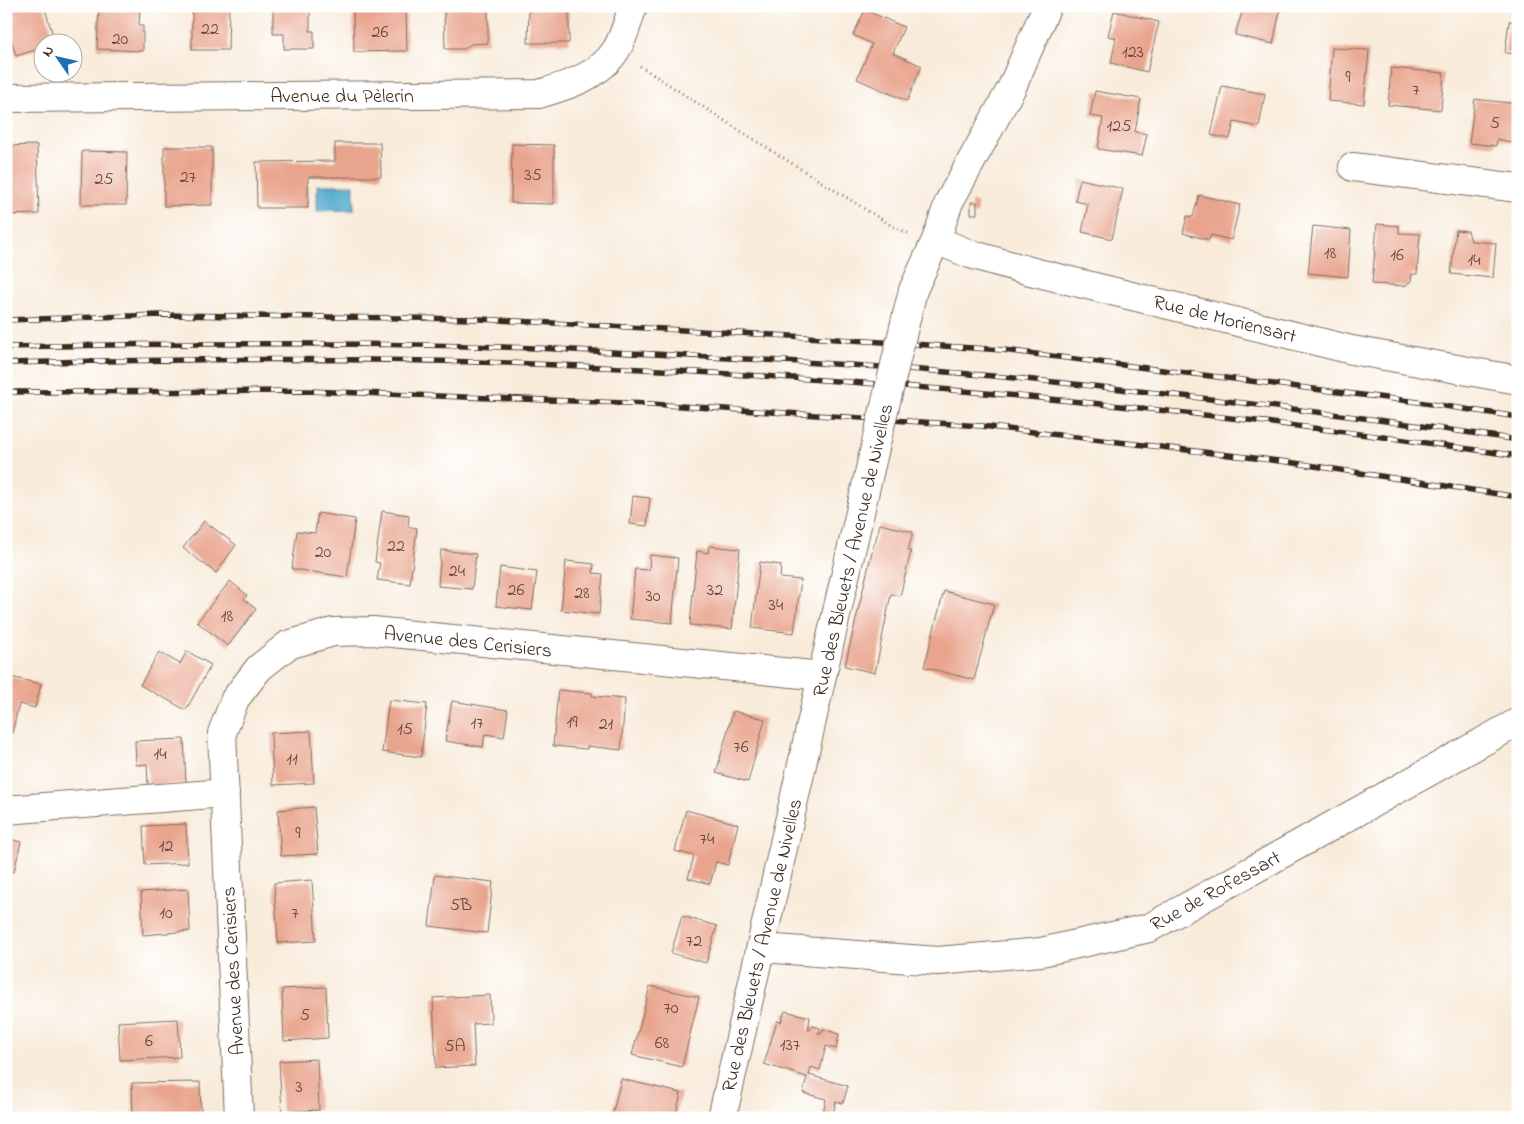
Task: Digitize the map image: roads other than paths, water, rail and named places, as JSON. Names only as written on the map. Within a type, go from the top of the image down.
[{"type":"street","name":"Avenue du Pèlerin","points":[[6,98],[539,94],[575,83],[600,67],[616,50],[633,6]]},
{"type":"street","name":"Rue des Bleuets / Avenue de Nivelles","points":[[722,1118],[924,237],[948,202],[1012,87],[1047,6]]},
{"type":"street","points":[[1353,167],[1518,188]]},
{"type":"street","name":"Rue de Moriensart","points":[[924,237],[970,254],[1030,271],[1352,350],[1518,380]]},
{"type":"street","name":"Avenue des Cerisiers","points":[[239,1118],[222,733],[235,699],[259,668],[288,645],[333,632],[383,632],[822,676]]},
{"type":"street","name":"Rue de Rofessart","points":[[762,948],[938,961],[1041,952],[1149,928],[1518,722]]},
{"type":"street","points":[[6,810],[225,793]]},
{"type":"water","points":[[317,185],[354,185],[354,210],[317,211]]},
{"type":"railway","points":[[6,320],[161,315],[479,319],[791,336],[1003,350],[1418,402],[1518,417]]},
{"type":"railway","points":[[6,347],[254,344],[440,345],[540,348],[829,364],[960,373],[1132,390],[1325,413],[1518,440]]},
{"type":"railway","points":[[6,363],[384,360],[509,363],[762,376],[888,385],[1141,408],[1267,422],[1518,456]]},
{"type":"railway","points":[[6,392],[308,391],[651,404],[982,426],[1288,462],[1518,497]]}]
